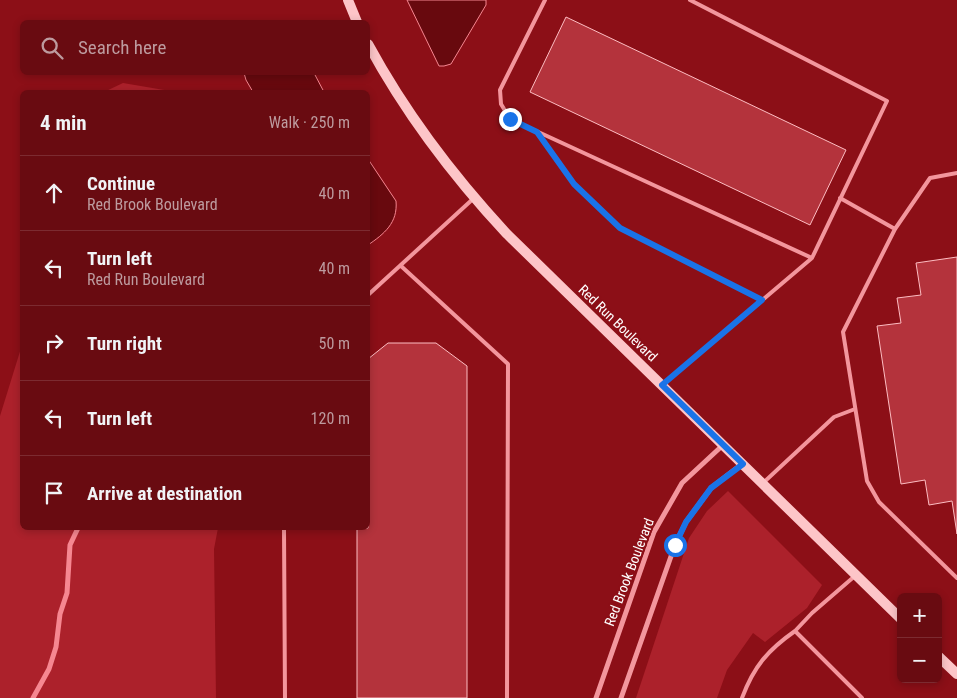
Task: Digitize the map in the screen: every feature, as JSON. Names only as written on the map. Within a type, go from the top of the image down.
[{"type":"main road","points":[[348,0],[356,20]]},
{"type":"main road","name":"Red Run Boulevard","points":[[370,47],[401,100],[446,165],[507,234],[897,615]]},
{"type":"main road","points":[[942,660],[957,674]]},
{"type":"street","name":"Red Brook Boulevard","points":[[596,698],[654,532],[682,483],[723,444]]},
{"type":"street","points":[[621,698],[675,545],[686,522],[711,488],[743,464]]},
{"type":"lane","points":[[546,0],[500,90],[501,104],[510,119],[812,258]]},
{"type":"lane","points":[[662,385],[812,258],[886,101],[690,0]]},
{"type":"lane","points":[[537,132],[574,184],[620,228],[762,300]]},
{"type":"lane","points":[[957,173],[930,178],[895,229],[843,332],[867,482],[880,502],[957,578]]},
{"type":"lane","points":[[370,293],[474,198]]},
{"type":"lane","points":[[840,198],[895,229]]},
{"type":"lane","points":[[401,266],[508,364],[507,698]]},
{"type":"lane","points":[[763,483],[834,417],[855,409]]},
{"type":"lane","points":[[284,530],[285,698]]},
{"type":"lane","points":[[742,698],[760,662],[775,645],[795,631],[812,613],[856,575]]},
{"type":"lane","points":[[795,631],[862,698]]},
{"type":"shaded area","points":[[407,0],[486,0],[486,5],[451,64],[439,66]]},
{"type":"shaded area","points":[[245,75],[315,75],[323,90],[252,90]]},
{"type":"shaded area","points":[[123,83],[164,90],[108,90]]},
{"type":"shaded area","points":[[370,162],[396,201],[395,216],[389,227],[370,244]]},
{"type":"shaded area","points":[[20,351],[20,530],[218,530],[214,549],[216,698],[0,698],[0,416]]},
{"type":"shaded area","points":[[728,491],[822,585],[807,608],[765,642],[753,633],[727,670],[717,698],[636,698],[689,538],[707,511]]},
{"type":"building","points":[[566,17],[846,150],[810,225],[530,92]]},
{"type":"building","points":[[957,257],[957,534],[952,501],[929,505],[925,480],[901,484],[877,326],[901,323],[897,298],[921,295],[916,263]]},
{"type":"building","points":[[388,343],[436,343],[467,366],[467,698],[357,698],[357,530],[370,530],[370,357]]},
{"type":"waterway","points":[[33,698],[49,669],[56,647],[60,614],[67,593],[70,545],[77,530]]},
{"type":"route","points":[[510,119],[537,132],[574,184],[620,228],[762,300],[662,385],[743,464],[711,488],[702,498],[686,522],[675,545]]}]
